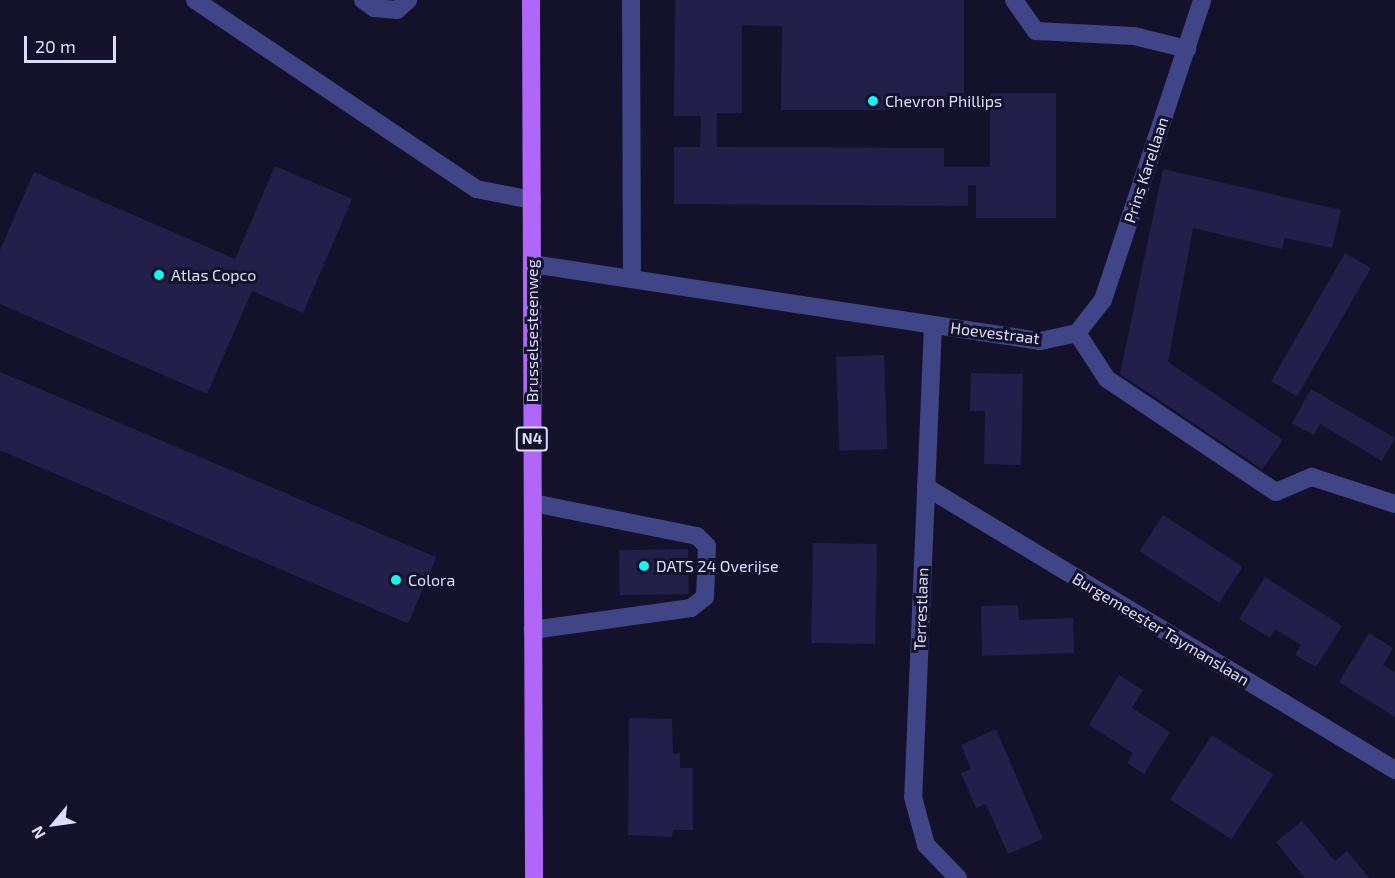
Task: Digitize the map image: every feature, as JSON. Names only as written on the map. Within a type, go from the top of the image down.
[{"type":"main road","name":"Brusselsesteenweg","points":[[531,0],[534,878]]},
{"type":"street","points":[[195,0],[476,189],[532,200]]},
{"type":"street","points":[[363,0],[374,8],[397,10],[408,0]]},
{"type":"street","points":[[631,0],[632,278]]},
{"type":"street","points":[[1014,0],[1036,31],[1134,36],[1186,49]]},
{"type":"street","name":"Prins Karellaan","points":[[1077,333],[1103,300],[1202,0]]},
{"type":"street","name":"Hoevestraat","points":[[532,264],[1040,341],[1077,333]]},
{"type":"street","name":"Terrestlaan","points":[[933,325],[913,796],[926,845],[958,878]]},
{"type":"street","points":[[1077,333],[1107,379],[1276,492],[1312,477],[1395,504]]},
{"type":"street","name":"Burgemeester Taymanslaan","points":[[926,487],[1395,770]]},
{"type":"street","points":[[532,503],[697,536],[706,546],[705,597],[691,608],[533,630]]},
{"type":"building","name":"Chevron Phillips","points":[[675,0],[964,0],[964,110],[781,110],[782,26],[742,25],[742,113],[717,113],[717,147],[944,148],[944,167],[990,167],[990,93],[1056,93],[1056,218],[976,218],[976,185],[968,185],[968,206],[674,204],[674,147],[700,147],[701,116],[674,116]]},
{"type":"building","name":"Atlas Copco","points":[[275,166],[352,199],[303,313],[252,291],[207,394],[0,304],[0,250],[34,172],[235,259]]},
{"type":"building","points":[[1163,169],[1341,210],[1332,248],[1285,238],[1282,249],[1193,228],[1168,362],[1283,440],[1262,469],[1120,374]]},
{"type":"building","points":[[1345,253],[1371,268],[1297,396],[1271,381]]},
{"type":"building","points":[[884,355],[887,449],[839,451],[836,357]]},
{"type":"building","points":[[0,372],[436,557],[408,623],[0,450]]},
{"type":"building","points":[[971,373],[1023,374],[1021,465],[984,464],[985,411],[970,411]]},
{"type":"building","points":[[1311,389],[1395,438],[1382,461],[1320,424],[1314,435],[1292,423]]},
{"type":"building","points":[[1163,515],[1243,567],[1219,603],[1140,551]]},
{"type":"building","points":[[813,543],[877,544],[875,644],[811,643]]},
{"type":"building","points":[[688,549],[689,594],[620,595],[619,550]]},
{"type":"building","points":[[1265,577],[1342,626],[1316,667],[1295,655],[1301,645],[1275,629],[1270,638],[1239,619]]},
{"type":"building","points":[[1018,605],[1019,620],[1073,618],[1074,653],[982,656],[981,606]]},
{"type":"building","points":[[1369,633],[1393,648],[1383,665],[1395,672],[1395,717],[1339,682]]},
{"type":"building","points":[[1119,675],[1143,690],[1132,708],[1170,732],[1144,774],[1127,763],[1133,753],[1089,725]]},
{"type":"building","points":[[629,718],[672,719],[673,754],[680,753],[680,768],[693,768],[693,830],[673,830],[672,837],[628,835]]},
{"type":"building","points":[[996,729],[1043,839],[1008,854],[986,804],[976,808],[961,773],[971,769],[961,745]]},
{"type":"building","points":[[1212,735],[1273,775],[1231,839],[1170,800]]},
{"type":"building","points":[[1302,821],[1335,861],[1347,851],[1369,878],[1305,878],[1276,842]]},
{"type":"place","name":"Chevron Phillips","points":[[873,101]]},
{"type":"place","name":"Atlas Copco","points":[[159,275]]},
{"type":"place","name":"DATS 24 Overijse","points":[[644,566]]},
{"type":"place","name":"Colora","points":[[396,580]]}]
